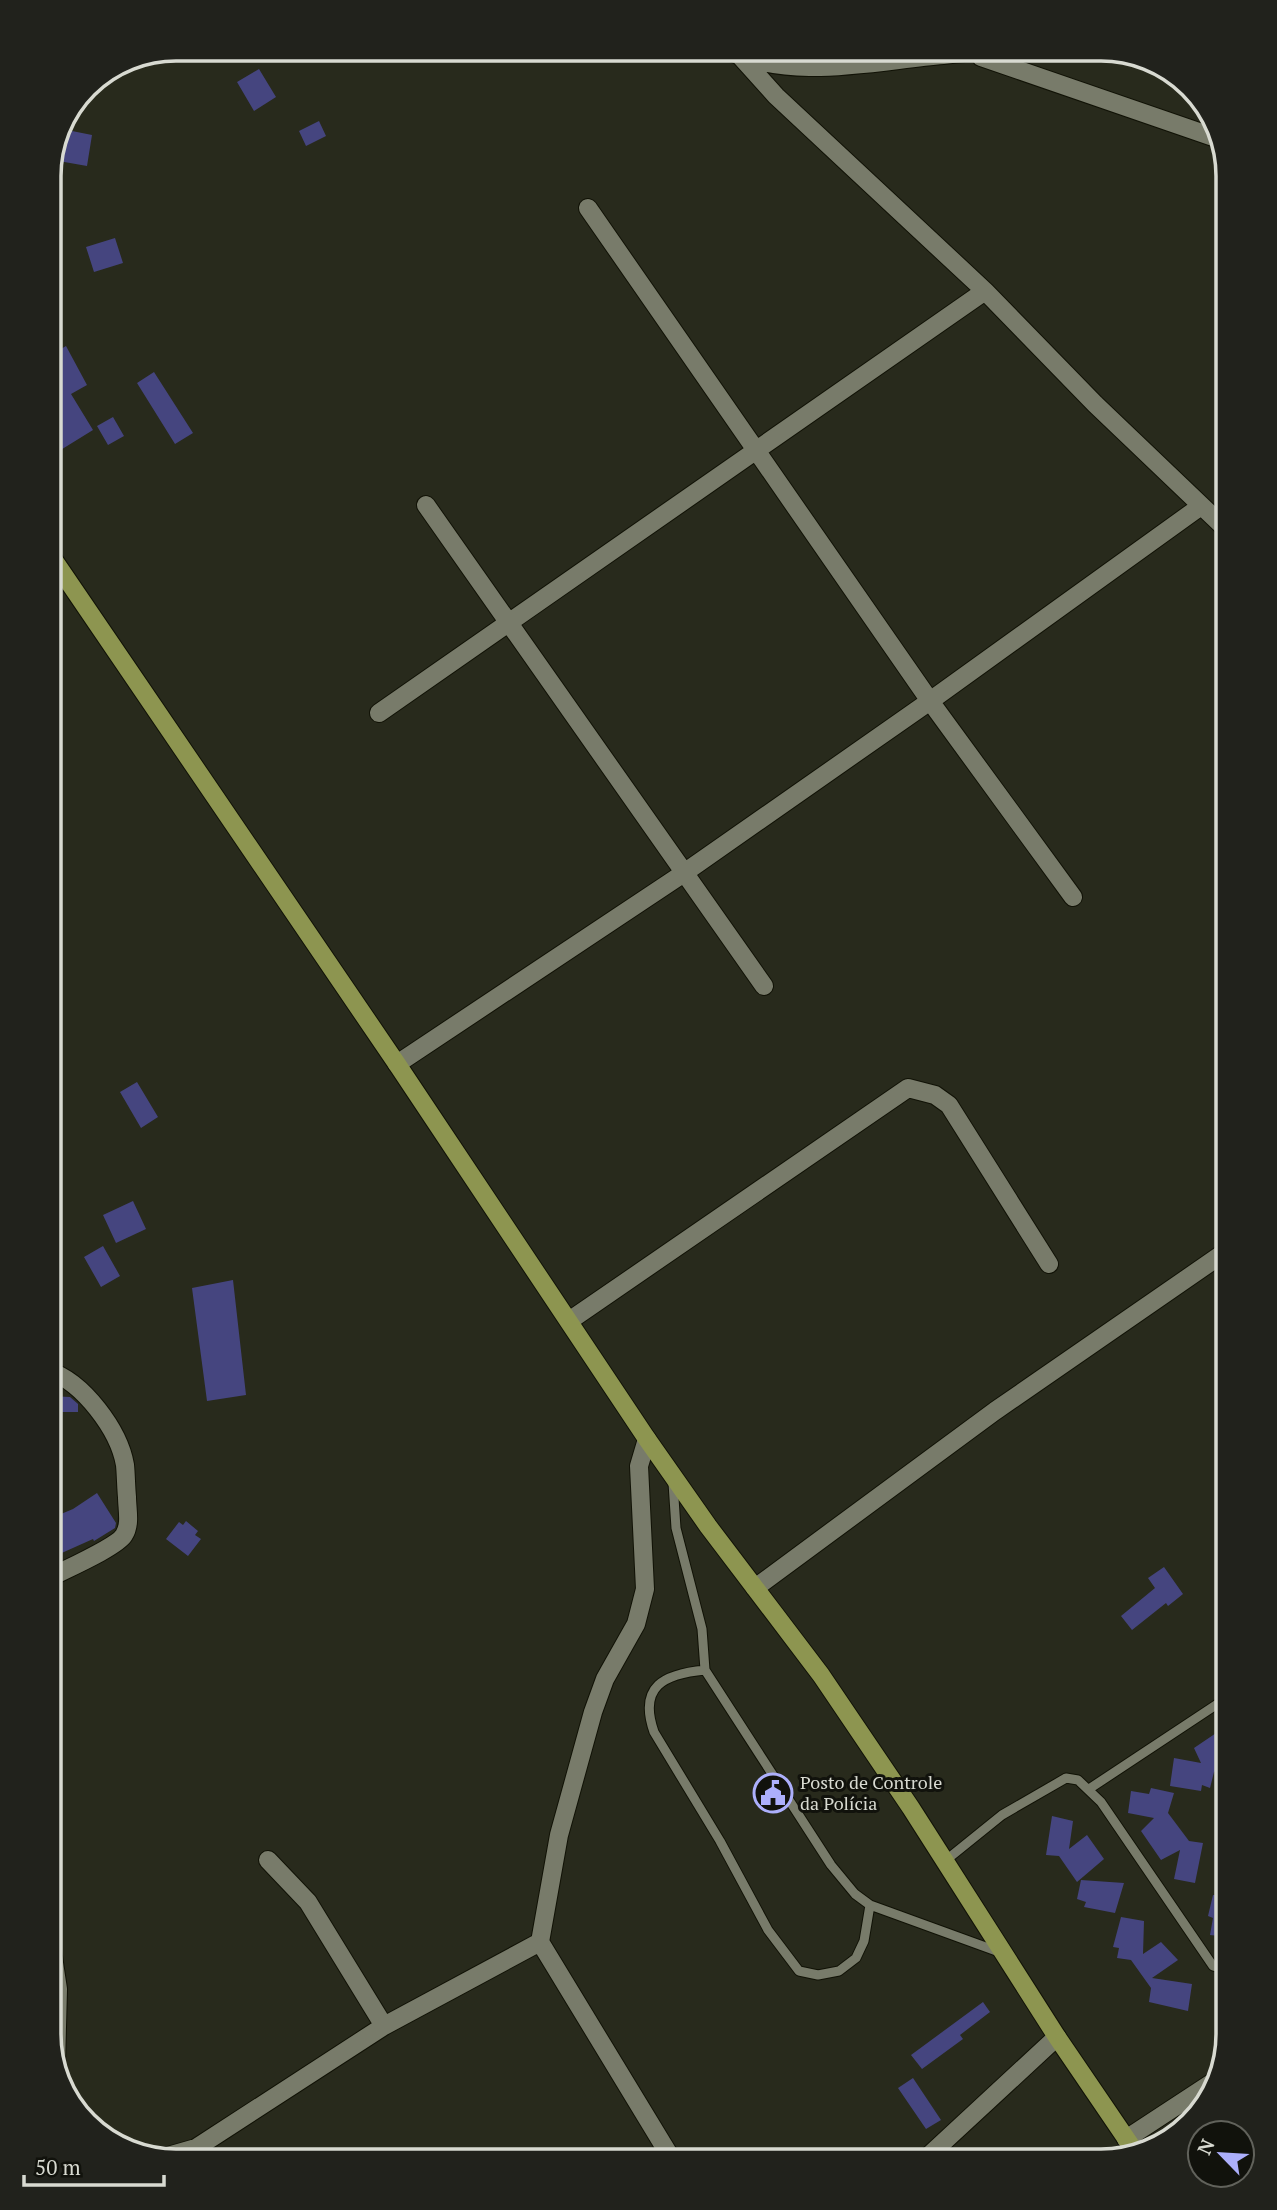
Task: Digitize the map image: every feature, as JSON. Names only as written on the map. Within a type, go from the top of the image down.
[{"type":"main road","points":[[61,571],[397,1064],[647,1440],[821,1675],[1130,2145]]},
{"type":"street","points":[[741,61],[985,291],[1095,404],[1216,520]]},
{"type":"street","points":[[764,61],[783,66],[833,66],[886,61]]},
{"type":"street","points":[[994,61],[1208,135]]},
{"type":"street","points":[[588,208],[930,701],[1073,897]]},
{"type":"street","points":[[379,713],[985,291]]},
{"type":"street","points":[[426,505],[764,986]]},
{"type":"street","points":[[397,1064],[684,873],[930,701],[1201,506]]},
{"type":"street","points":[[569,1321],[908,1088],[935,1095],[948,1105],[1049,1264]]},
{"type":"street","points":[[755,1588],[995,1412],[1216,1258]]},
{"type":"street","points":[[61,1377],[92,1401],[118,1441],[125,1464],[128,1523],[124,1536],[112,1545],[61,1572]]},
{"type":"street","points":[[647,1440],[639,1466],[645,1589],[636,1624],[605,1679],[593,1712],[559,1835],[540,1942],[666,2149]]},
{"type":"street","points":[[268,1860],[307,1902],[384,2026]]},
{"type":"street","points":[[192,2149],[384,2026],[540,1942]]},
{"type":"street","points":[[936,2149],[1057,2036]]},
{"type":"street","points":[[1134,2143],[1198,2094]]},
{"type":"lane","points":[[672,1474],[676,1528],[702,1629],[705,1670],[831,1865],[855,1894],[870,1905],[1003,1954]]},
{"type":"lane","points":[[705,1670],[679,1672],[662,1679],[651,1697],[648,1715],[654,1732],[720,1841],[768,1930],[799,1971],[818,1975],[839,1971],[856,1958],[864,1941],[870,1905]]},
{"type":"lane","points":[[1089,1789],[1216,1705]]},
{"type":"lane","points":[[945,1861],[1002,1815],[1066,1778],[1078,1780],[1101,1802],[1216,1967]]},
{"type":"building","points":[[259,69],[276,97],[254,111],[237,82]]},
{"type":"building","points":[[319,121],[326,136],[306,146],[299,131]]},
{"type":"building","points":[[71,131],[92,135],[87,166],[62,162]]},
{"type":"building","points":[[115,238],[123,263],[94,272],[86,247]]},
{"type":"building","points":[[66,346],[87,385],[71,394],[93,430],[61,450],[61,349]]},
{"type":"building","points":[[154,372],[193,433],[175,444],[137,383]]},
{"type":"building","points":[[113,417],[124,436],[108,445],[97,426]]},
{"type":"building","points":[[137,1082],[158,1117],[141,1128],[120,1092]]},
{"type":"building","points":[[133,1201],[146,1229],[116,1243],[103,1215]]},
{"type":"building","points":[[103,1246],[120,1276],[101,1287],[84,1257]]},
{"type":"building","points":[[233,1280],[246,1395],[207,1401],[192,1288]]},
{"type":"building","points":[[61,1397],[70,1397],[78,1404],[78,1412],[61,1412]]},
{"type":"building","points":[[97,1493],[116,1523],[115,1528],[94,1541],[93,1539],[61,1553],[61,1514]]},
{"type":"building","points":[[186,1521],[198,1531],[195,1535],[201,1539],[188,1556],[166,1539],[179,1522],[183,1525]]},
{"type":"building","points":[[1164,1567],[1183,1594],[1168,1606],[1166,1603],[1132,1630],[1121,1616],[1155,1588],[1148,1578]]},
{"type":"building","points":[[1216,1733],[1216,1771],[1210,1788],[1202,1785],[1201,1791],[1170,1786],[1174,1758],[1201,1763],[1194,1748]]},
{"type":"building","points":[[1151,1788],[1174,1793],[1168,1813],[1189,1841],[1203,1843],[1195,1883],[1174,1879],[1180,1850],[1161,1860],[1141,1831],[1154,1818],[1128,1813],[1131,1791],[1149,1794]]},
{"type":"building","points":[[1052,1816],[1073,1821],[1069,1849],[1087,1835],[1104,1859],[1077,1882],[1059,1856],[1046,1855]]},
{"type":"building","points":[[1081,1880],[1124,1883],[1115,1913],[1084,1907],[1086,1902],[1077,1899]]},
{"type":"building","points":[[1213,1895],[1216,1895],[1216,1936],[1210,1935],[1213,1918],[1208,1916]]},
{"type":"building","points":[[1121,1917],[1144,1921],[1143,1954],[1161,1942],[1178,1960],[1152,1978],[1192,1984],[1188,2011],[1149,2002],[1151,1988],[1131,1960],[1117,1958],[1119,1948],[1113,1947]]},
{"type":"building","points":[[983,2002],[990,2012],[960,2035],[963,2039],[922,2069],[911,2055]]},
{"type":"building","points":[[913,2078],[941,2120],[926,2129],[898,2088]]},
{"type":"place","name":"Posto de Controle da Polícia","points":[[773,1793]]}]
